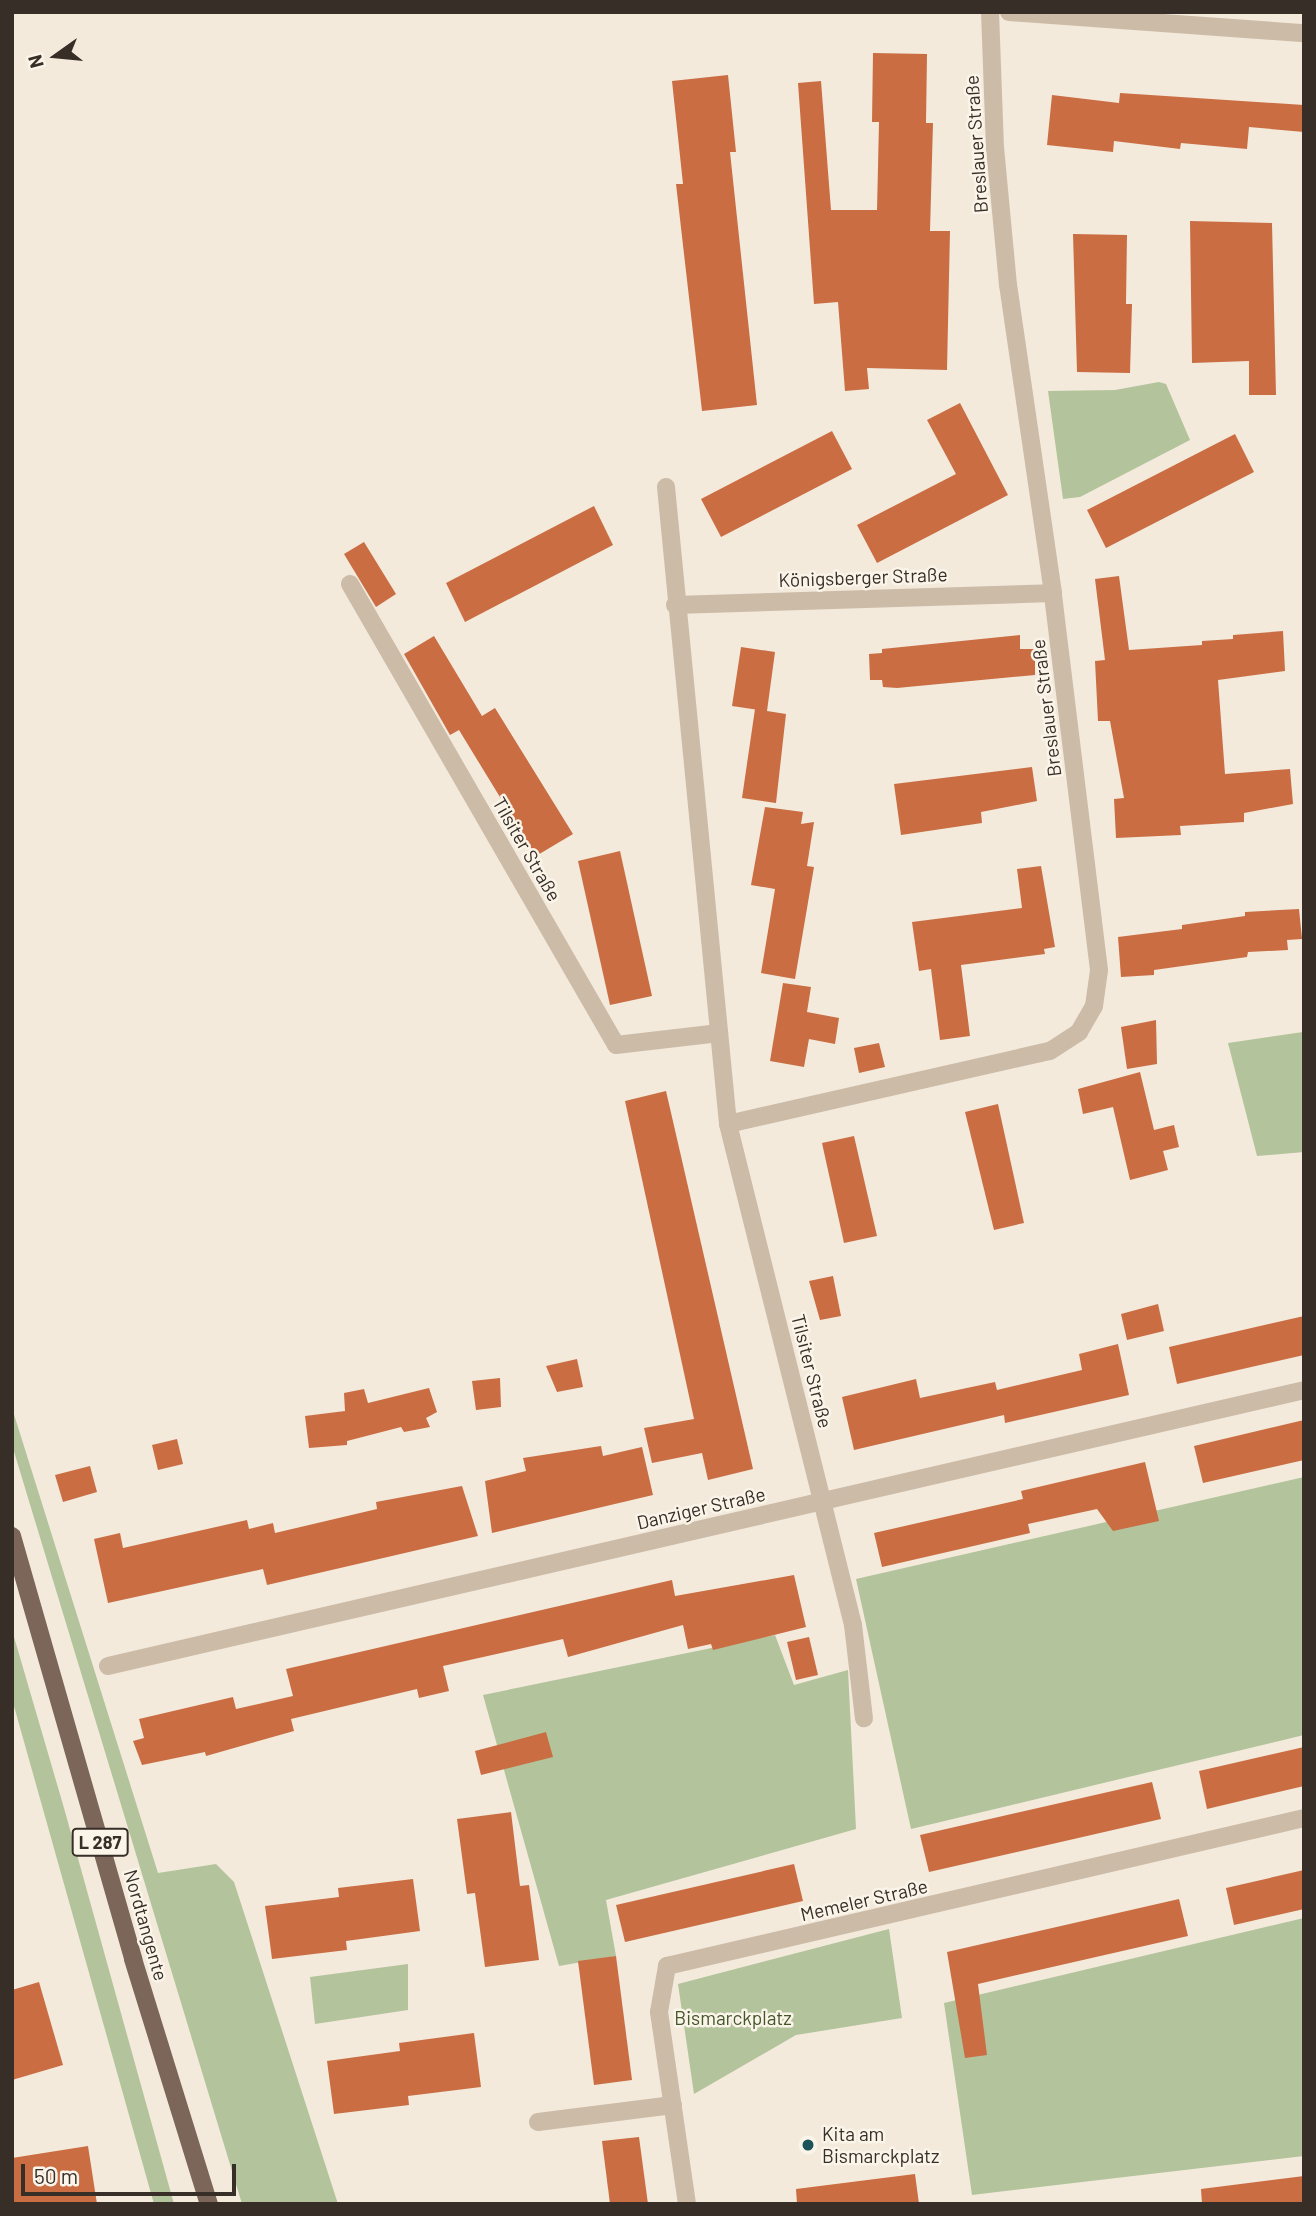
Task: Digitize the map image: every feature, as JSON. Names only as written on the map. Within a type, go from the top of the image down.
[{"type":"main road","name":"Nordtangente","points":[[12,1536],[133,1959],[209,2204]]},
{"type":"street","name":"Breslauer Straße","points":[[728,1124],[1050,1051],[1079,1032],[1094,1006],[1099,970],[1054,593],[1008,285],[995,148],[990,12]]},
{"type":"street","points":[[1009,12],[1248,20],[1304,33]]},
{"type":"street","name":"Tilsiter Straße","points":[[666,488],[675,605],[728,1124],[853,1625],[864,1718]]},
{"type":"street","name":"Tilsiter Straße","points":[[349,584],[616,1045],[719,1034]]},
{"type":"street","name":"Königsberger Straße","points":[[675,605],[1054,593]]},
{"type":"street","name":"Danziger Straße","points":[[108,1666],[1304,1390]]},
{"type":"street","name":"Memeler Straße","points":[[687,2204],[659,2012],[667,1966],[1304,1818]]},
{"type":"street","points":[[538,2122],[673,2105]]},
{"type":"green space","points":[[1159,382],[1166,384],[1190,440],[1080,497],[1063,499],[1048,391],[1115,390]]},
{"type":"green space","points":[[1303,1032],[1304,1152],[1257,1156],[1228,1043]]},
{"type":"green space","points":[[12,1408],[158,1873],[216,1864],[234,1882],[338,2204],[242,2204],[12,1445]]},
{"type":"green space","points":[[1304,1477],[1304,1735],[911,1829],[856,1579]]},
{"type":"green space","points":[[12,1630],[174,2204],[154,2204],[12,1699]]},
{"type":"green space","points":[[775,1635],[794,1685],[848,1670],[856,1829],[606,1900],[616,1956],[559,1966],[483,1695]]},
{"type":"green space","points":[[1304,1918],[1304,2156],[972,2195],[944,2003]]},
{"type":"green space","name":"Bismarckplatz","points":[[889,1929],[902,2018],[796,2035],[694,2094],[678,1984]]},
{"type":"green space","points":[[408,1964],[408,2010],[315,2024],[310,1977]]},
{"type":"building","points":[[873,53],[927,54],[926,123],[933,123],[930,231],[950,231],[947,370],[867,368],[869,389],[845,391],[838,302],[814,304],[798,83],[821,81],[831,210],[877,210],[879,122],[872,122]]},
{"type":"building","points":[[728,75],[736,152],[730,152],[757,405],[702,411],[676,184],[683,184],[672,81]]},
{"type":"building","points":[[1120,93],[1304,105],[1304,132],[1249,127],[1247,149],[1181,143],[1180,149],[1114,141],[1113,152],[1047,145],[1052,95],[1119,103]]},
{"type":"building","points":[[1190,221],[1272,223],[1276,395],[1249,395],[1249,361],[1192,363]]},
{"type":"building","points":[[1073,234],[1127,235],[1126,304],[1132,304],[1130,373],[1077,372]]},
{"type":"building","points":[[960,403],[1008,495],[877,563],[857,525],[956,474],[927,420]]},
{"type":"building","points":[[832,431],[852,469],[721,537],[701,499]]},
{"type":"building","points":[[1235,434],[1254,472],[1106,548],[1087,510]]},
{"type":"building","points":[[594,506],[613,545],[465,622],[446,583]]},
{"type":"building","points":[[364,542],[396,594],[376,607],[344,554]]},
{"type":"building","points":[[1119,576],[1129,650],[1202,645],[1202,641],[1233,639],[1233,635],[1283,631],[1285,671],[1218,680],[1225,774],[1290,769],[1293,804],[1244,813],[1244,822],[1180,826],[1181,835],[1116,838],[1114,799],[1124,798],[1110,721],[1098,721],[1095,661],[1105,660],[1095,579]]},
{"type":"building","points":[[1020,635],[1020,649],[1035,649],[1035,675],[897,688],[883,687],[882,680],[870,680],[869,654],[882,653],[882,649]]},
{"type":"building","points":[[434,636],[482,716],[495,708],[573,834],[536,856],[459,730],[450,735],[404,654]]},
{"type":"building","points":[[741,647],[775,652],[767,711],[786,714],[776,803],[742,798],[755,709],[732,706]]},
{"type":"building","points":[[1032,767],[1037,801],[981,812],[982,823],[901,835],[894,784]]},
{"type":"building","points":[[765,807],[803,812],[801,824],[814,822],[807,866],[814,867],[795,979],[761,973],[775,889],[751,885]]},
{"type":"building","points":[[620,851],[652,996],[610,1005],[578,861]]},
{"type":"building","points":[[1041,866],[1055,947],[1044,949],[1045,954],[961,965],[970,1036],[940,1040],[931,969],[919,971],[912,922],[1022,908],[1017,869]]},
{"type":"building","points":[[1299,909],[1302,939],[1287,940],[1288,950],[1248,952],[1247,957],[1154,970],[1154,975],[1121,977],[1118,937],[1182,929],[1182,925],[1245,916],[1245,912]]},
{"type":"building","points":[[783,983],[811,987],[807,1012],[839,1018],[835,1044],[809,1039],[804,1067],[770,1061]]},
{"type":"building","points":[[1156,1020],[1157,1064],[1127,1069],[1121,1027]]},
{"type":"building","points":[[879,1043],[885,1067],[859,1073],[854,1048]]},
{"type":"building","points":[[1140,1072],[1154,1130],[1174,1125],[1179,1147],[1163,1151],[1168,1170],[1130,1180],[1113,1107],[1083,1114],[1078,1089]]},
{"type":"building","points":[[666,1091],[753,1469],[708,1480],[702,1453],[652,1463],[644,1428],[694,1419],[625,1101]]},
{"type":"building","points":[[998,1104],[1024,1223],[994,1230],[965,1112]]},
{"type":"building","points":[[854,1136],[877,1236],[844,1243],[822,1143]]},
{"type":"building","points":[[833,1276],[841,1316],[820,1320],[809,1281]]},
{"type":"building","points":[[1158,1304],[1164,1331],[1127,1340],[1121,1314]]},
{"type":"building","points":[[1304,1316],[1304,1355],[1177,1384],[1169,1347]]},
{"type":"building","points":[[1118,1344],[1129,1395],[1005,1423],[1004,1415],[854,1450],[842,1397],[916,1379],[920,1398],[995,1382],[997,1390],[1082,1370],[1079,1354]]},
{"type":"building","points":[[577,1359],[583,1387],[557,1392],[546,1366]]},
{"type":"building","points":[[500,1378],[501,1407],[476,1410],[472,1381]]},
{"type":"building","points":[[429,1388],[437,1412],[426,1418],[430,1427],[404,1432],[401,1427],[347,1441],[347,1445],[309,1448],[305,1416],[345,1411],[344,1393],[364,1389],[368,1403]]},
{"type":"building","points":[[1304,1420],[1304,1460],[1203,1483],[1194,1446]]},
{"type":"building","points":[[177,1439],[183,1464],[158,1470],[152,1445]]},
{"type":"building","points":[[601,1446],[603,1456],[642,1447],[653,1495],[492,1533],[485,1481],[526,1471],[523,1458]]},
{"type":"building","points":[[1145,1462],[1159,1521],[1113,1531],[1097,1509],[1028,1524],[1030,1533],[882,1567],[874,1533],[1023,1499],[1021,1491]]},
{"type":"building","points":[[90,1466],[97,1492],[63,1502],[55,1475]]},
{"type":"building","points":[[462,1486],[478,1536],[267,1585],[263,1569],[108,1603],[94,1539],[120,1533],[123,1548],[247,1520],[249,1529],[273,1523],[275,1533],[377,1509],[376,1502]]},
{"type":"building","points":[[794,1575],[806,1627],[713,1650],[711,1644],[688,1649],[683,1625],[568,1657],[563,1639],[443,1666],[449,1691],[419,1698],[417,1689],[291,1719],[294,1731],[206,1756],[205,1752],[142,1765],[133,1741],[144,1738],[139,1719],[233,1697],[236,1709],[293,1696],[286,1669],[672,1580],[675,1596]]},
{"type":"building","points":[[809,1637],[818,1675],[796,1680],[787,1642]]},
{"type":"building","points":[[546,1732],[553,1757],[481,1775],[475,1751]]},
{"type":"building","points":[[1304,1747],[1304,1786],[1207,1809],[1199,1771]]},
{"type":"building","points":[[1152,1782],[1161,1819],[929,1872],[920,1835]]},
{"type":"building","points":[[511,1812],[520,1886],[529,1885],[539,1960],[485,1967],[475,1893],[467,1894],[457,1819]]},
{"type":"building","points":[[794,1864],[803,1901],[625,1942],[616,1905]]},
{"type":"building","points":[[1304,1870],[1304,1909],[1234,1925],[1226,1888]]},
{"type":"building","points":[[413,1879],[420,1931],[346,1941],[347,1950],[272,1959],[265,1906],[339,1897],[338,1888]]},
{"type":"building","points":[[1179,1899],[1188,1936],[978,1984],[987,2055],[965,2058],[947,1952]]},
{"type":"building","points":[[616,1956],[632,2080],[594,2085],[578,1961]]},
{"type":"building","points":[[39,1982],[63,2065],[12,2080],[12,1990]]},
{"type":"building","points":[[474,2033],[481,2087],[408,2096],[409,2105],[334,2114],[327,2061],[400,2051],[399,2043]]},
{"type":"building","points":[[639,2137],[648,2204],[610,2204],[602,2141]]},
{"type":"building","points":[[88,2146],[97,2204],[12,2204],[12,2158]]},
{"type":"building","points":[[915,2174],[919,2204],[797,2204],[796,2189]]},
{"type":"building","points":[[1304,2176],[1304,2204],[1202,2204],[1201,2189]]},
{"type":"place","name":"Kita am Bismarckplatz","points":[[808,2145]]}]
